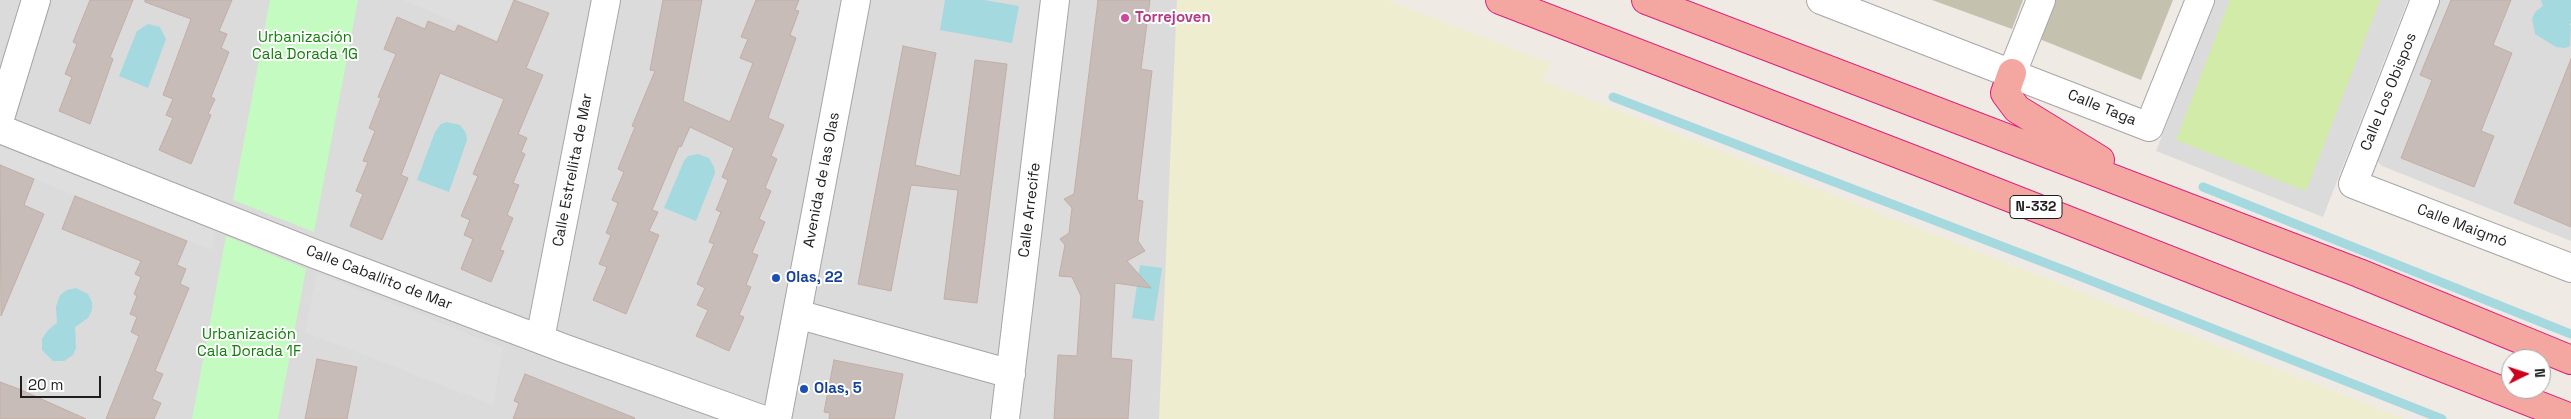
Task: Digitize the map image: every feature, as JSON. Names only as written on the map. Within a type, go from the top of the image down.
[{"type":"highway","name":"N-332","points":[[1500,0],[1922,162],[2571,418]]},
{"type":"highway","points":[[1646,0],[2184,208],[2359,273],[2571,360]]},
{"type":"highway","points":[[2012,73],[2005,93],[2017,109],[2061,137],[2184,208]]},
{"type":"street","points":[[0,118],[36,0]]},
{"type":"street","name":"Calle Estrellita de Mar","points":[[540,339],[606,0]]},
{"type":"street","name":"Avenida de las Olas","points":[[777,419],[856,0]]},
{"type":"street","name":"Calle Arrecife","points":[[1005,419],[1055,0]]},
{"type":"street","points":[[1821,0],[2012,73],[2041,0]]},
{"type":"street","name":"Calle Taga","points":[[2012,73],[2149,127],[2200,0]]},
{"type":"street","name":"Calle Los Obispos","points":[[2353,184],[2425,0]]},
{"type":"street","name":"Calle Caballito de Mar","points":[[0,129],[540,339],[761,419]]},
{"type":"street","name":"Calle Maigmó","points":[[2353,184],[2571,268]]},
{"type":"street","points":[[797,314],[1011,374]]},
{"type":"shaded area","points":[[0,0],[1178,0],[1160,419],[0,419]]},
{"type":"shaded area","points":[[403,0],[513,0],[497,40]]},
{"type":"shaded area","points":[[1177,0],[1387,0],[1550,63],[1543,81],[2405,419],[1159,419]]},
{"type":"shaded area","points":[[1932,0],[2023,0],[2012,29]]},
{"type":"shaded area","points":[[2052,0],[2173,0],[2141,80],[2037,38]]},
{"type":"shaded area","points":[[2215,0],[2408,0],[2323,217],[2156,151]]},
{"type":"shaded area","points":[[2436,0],[2571,0],[2571,241],[2382,166],[2376,160]]},
{"type":"shaded area","points":[[0,141],[216,228],[212,250],[0,165]]},
{"type":"shaded area","points":[[317,273],[503,348],[493,405],[305,332]]},
{"type":"green space","name":"Urbanización Cala Dorada 1G","points":[[270,0],[358,0],[314,232],[233,200]]},
{"type":"green space","points":[[2230,0],[2380,0],[2306,191],[2176,140]]},
{"type":"green space","name":"Urbanización Cala Dorada 1F","points":[[226,236],[306,269],[278,419],[192,419]]},
{"type":"water","points":[[945,0],[984,0],[1019,6],[1012,43],[940,30]]},
{"type":"water","points":[[2541,0],[2571,0],[2570,46],[2565,48],[2556,47],[2535,34],[2532,19],[2535,12],[2543,6]]},
{"type":"water","points":[[148,24],[160,27],[166,39],[148,88],[119,76],[137,31]]},
{"type":"water","points":[[447,122],[460,125],[466,133],[467,140],[449,192],[417,180],[435,132],[441,124]]},
{"type":"water","points":[[698,154],[709,158],[715,173],[696,221],[664,208],[684,161],[688,156]]},
{"type":"water","points":[[1140,265],[1162,268],[1154,321],[1132,318]]},
{"type":"water","points":[[76,288],[88,294],[92,302],[92,310],[88,318],[75,327],[76,348],[73,355],[64,361],[53,361],[42,350],[42,339],[48,330],[57,323],[56,307],[60,295],[67,290]]},
{"type":"building","points":[[90,0],[133,0],[110,57],[113,59],[90,124],[59,111],[72,77],[65,74],[77,44],[73,42]]},
{"type":"building","points":[[145,0],[232,0],[219,31],[227,34],[221,48],[229,52],[211,97],[215,99],[208,114],[211,115],[191,164],[159,150],[173,118],[166,115],[173,99],[163,95],[191,19],[145,2]]},
{"type":"building","points":[[514,0],[549,13],[526,68],[543,75],[518,134],[527,138],[521,152],[525,154],[513,183],[519,185],[507,215],[513,218],[500,250],[504,251],[491,282],[461,269],[473,239],[464,235],[470,220],[461,216],[478,176],[473,174],[504,99],[440,73],[401,175],[408,178],[382,240],[350,226],[363,194],[356,191],[368,162],[363,161],[375,131],[369,128],[381,98],[378,97],[396,54],[384,49],[397,17],[425,29],[428,21],[455,32],[458,25],[497,42]]},
{"type":"building","points":[[663,0],[702,0],[683,101],[730,122],[753,63],[740,58],[748,39],[741,37],[756,0],[799,0],[795,10],[799,11],[790,35],[796,38],[768,118],[784,125],[771,156],[777,159],[765,188],[771,191],[759,219],[765,222],[752,253],[758,255],[746,285],[751,287],[739,315],[744,317],[729,351],[696,336],[708,310],[697,305],[705,288],[697,284],[714,244],[709,242],[721,212],[716,210],[728,180],[722,177],[734,148],[690,127],[681,147],[679,146],[652,210],[658,212],[649,231],[659,235],[626,314],[593,300],[607,267],[599,264],[611,235],[606,233],[618,203],[612,200],[624,172],[618,169],[635,127],[632,126],[655,71],[650,70]]},
{"type":"building","points":[[1098,0],[1150,0],[1141,69],[1152,71],[1137,200],[1143,201],[1138,241],[1145,251],[1127,261],[1151,288],[1115,283],[1111,358],[1132,360],[1128,419],[1054,419],[1058,355],[1077,356],[1081,296],[1072,277],[1059,276],[1065,245],[1060,239],[1069,233],[1072,208],[1064,199],[1074,194]]},
{"type":"building","points":[[2451,0],[2511,0],[2493,45],[2512,53],[2481,131],[2494,136],[2474,187],[2401,158],[2432,80],[2420,75]]},
{"type":"building","points":[[903,46],[936,53],[915,165],[960,176],[975,60],[1007,64],[977,303],[944,299],[958,190],[911,185],[891,291],[858,284]]},
{"type":"building","points":[[2571,59],[2571,227],[2514,203]]},
{"type":"building","points":[[0,165],[34,179],[24,205],[44,214],[1,316]]},
{"type":"building","points":[[75,196],[187,241],[177,265],[186,269],[180,284],[189,288],[155,371],[163,374],[152,399],[161,403],[154,419],[106,419],[139,336],[131,332],[137,317],[130,314],[137,296],[134,294],[141,277],[135,274],[141,261],[62,229]]},
{"type":"building","points":[[317,359],[357,367],[347,419],[305,419]]},
{"type":"building","points":[[834,360],[903,374],[894,419],[829,419],[830,413],[824,412]]},
{"type":"building","points":[[525,374],[635,418],[513,419],[519,403],[514,401]]},
{"type":"building","points":[[0,382],[19,389],[86,419],[0,419]]},
{"type":"waterway","points":[[1613,97],[2069,272],[2442,419]]},
{"type":"waterway","points":[[2203,187],[2571,334]]},
{"type":"place","name":"Torrejoven","points":[[1125,18]]},
{"type":"place","name":"Olas, 22","points":[[776,278]]},
{"type":"place","name":"Olas, 5","points":[[804,389]]}]
